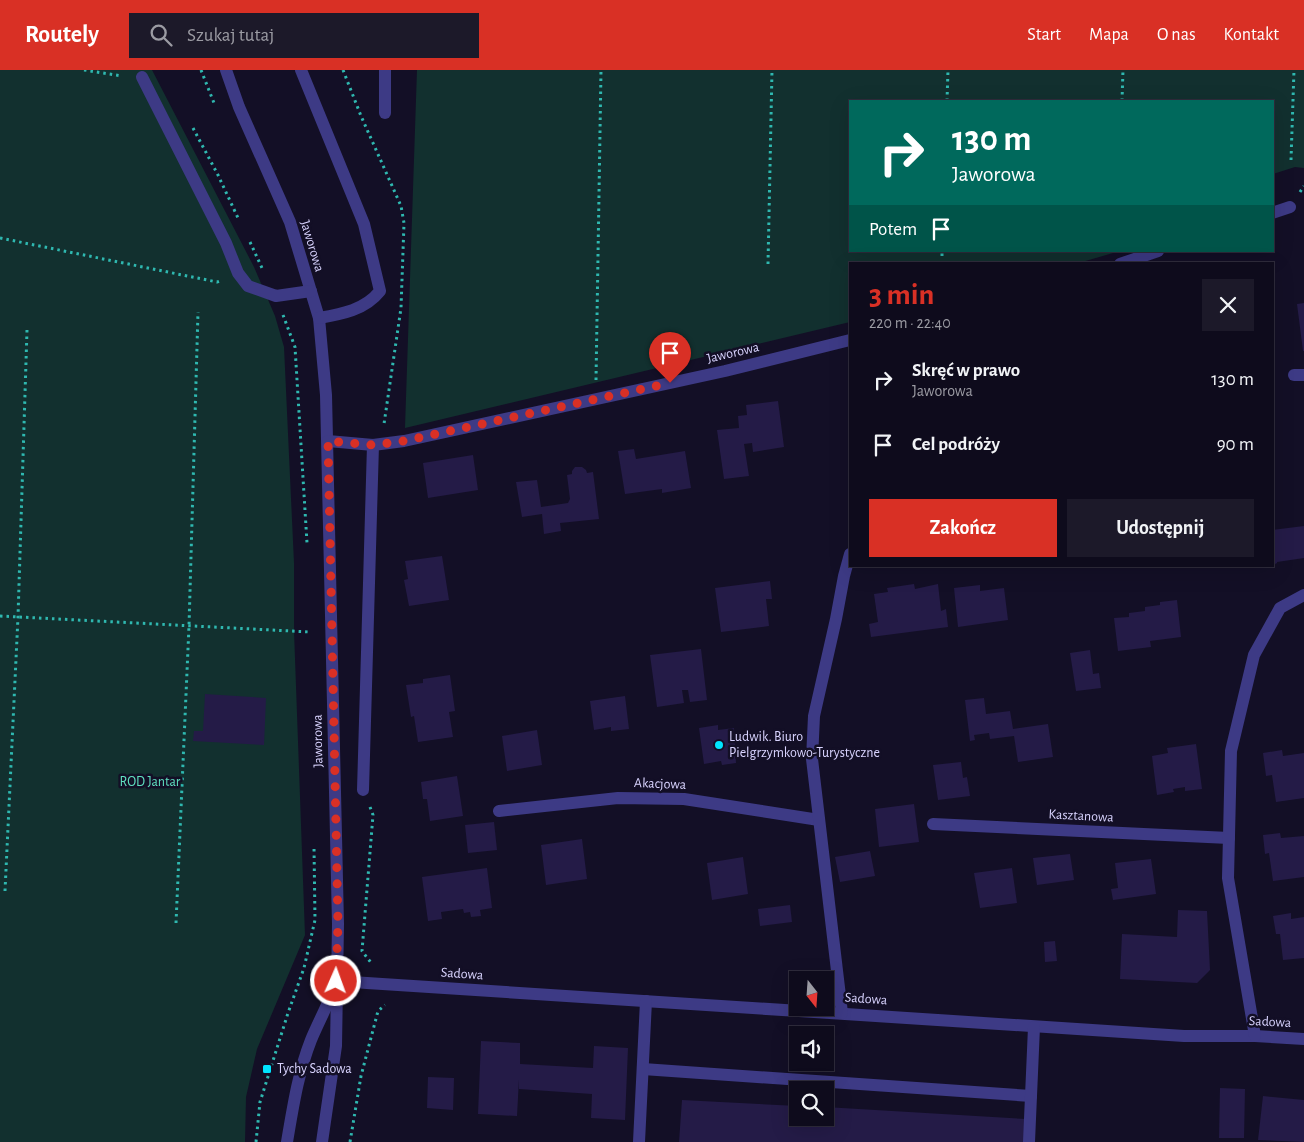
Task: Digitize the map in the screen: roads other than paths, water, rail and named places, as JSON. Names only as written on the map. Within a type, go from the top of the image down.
[{"type":"street","name":"Jaworowa","points":[[226,70],[239,106],[290,222],[319,318],[328,441],[338,924],[336,981]]},
{"type":"street","points":[[301,70],[364,224],[380,291],[374,298],[352,312],[319,318]]},
{"type":"street","points":[[384,70],[386,113]]},
{"type":"street","points":[[142,77],[226,243],[238,273],[248,286],[276,296],[311,291]]},
{"type":"street","points":[[1274,212],[1290,207]]},
{"type":"street","points":[[1126,262],[1155,252]]},
{"type":"street","name":"Jaworowa","points":[[328,441],[373,445],[404,441],[725,371],[849,340]]},
{"type":"street","points":[[363,790],[373,445]]},
{"type":"street","points":[[842,1013],[812,759],[814,716],[849,558]]},
{"type":"street","points":[[1255,1036],[1228,878],[1231,752],[1254,655],[1280,608],[1304,595]]},
{"type":"street","name":"Akacjowa","points":[[499,811],[618,798],[684,799],[819,820]]},
{"type":"street","name":"Kasztanowa","points":[[933,824],[1229,838]]},
{"type":"street","points":[[287,1142],[299,1076],[311,1039],[328,1006],[336,981]]},
{"type":"street","points":[[322,1142],[336,1046],[336,981]]},
{"type":"street","name":"Sadowa","points":[[336,981],[1184,1036],[1255,1036],[1304,1039]]},
{"type":"street","points":[[640,1142],[646,1001]]},
{"type":"street","points":[[1029,1142],[1034,1026]]},
{"type":"street","points":[[643,1069],[1031,1096]]},
{"type":"place","name":"Ludwik. Biuro Pielgrzymkowo-Turystyczne","points":[[719,745]]},
{"type":"place","name":"Tychy Sadowa","points":[[267,1069]]},
{"type":"park label","name":"ROD Jantar","points":[[150,782]]}]
